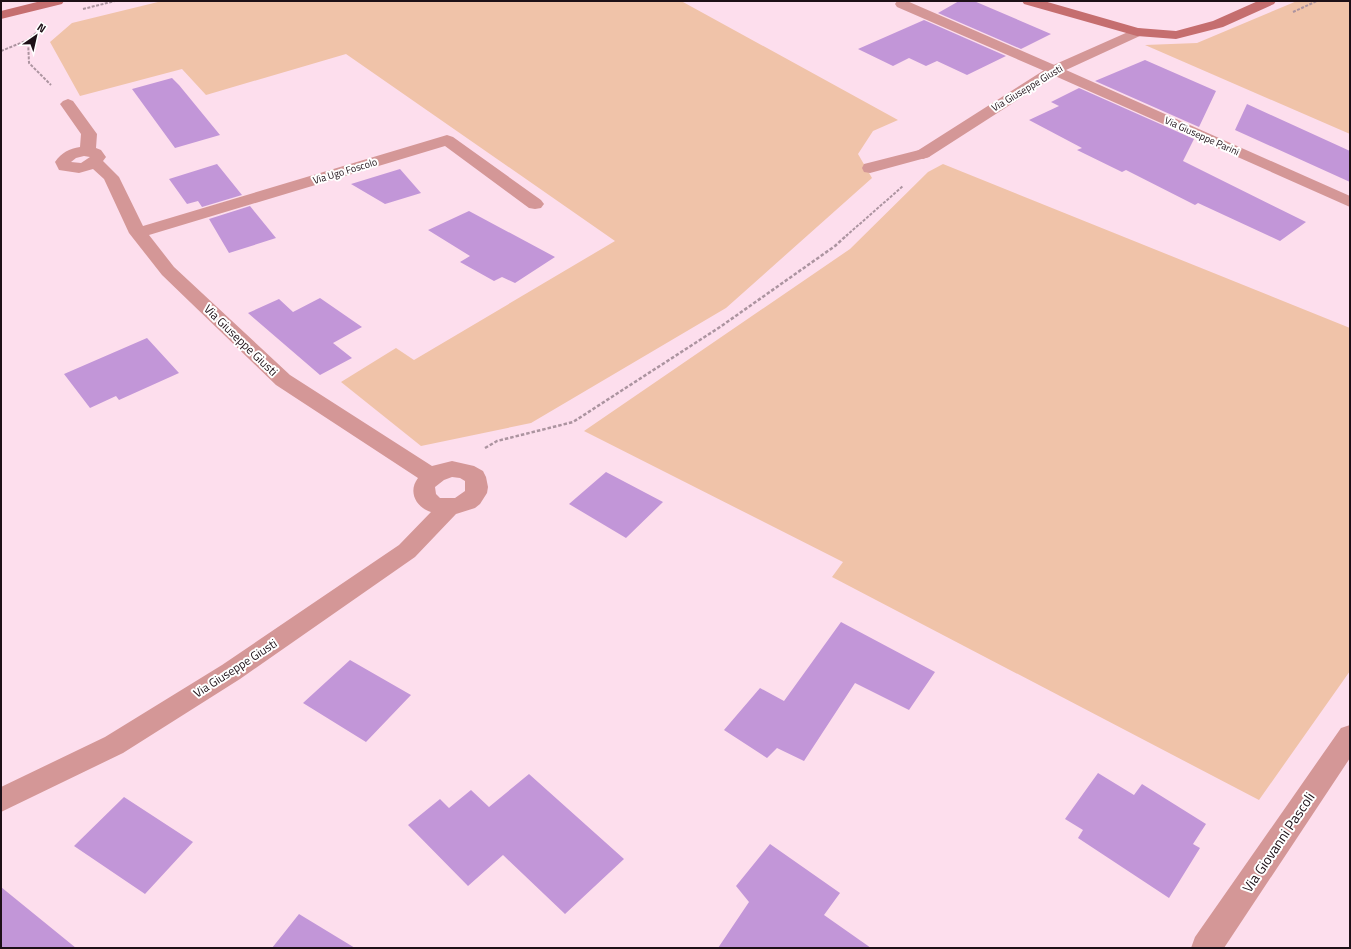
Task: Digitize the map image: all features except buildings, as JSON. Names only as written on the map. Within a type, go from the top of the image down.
[{"type":"street","points":[[1,15],[58,1]]},
{"type":"street","points":[[1029,1],[1137,32],[1176,35],[1218,24],[1269,1]]},
{"type":"street","name":"Via Giuseppe Parini","points":[[902,4],[1350,202]]},
{"type":"street","name":"Via Giuseppe Giusti","points":[[870,168],[923,154],[1054,70],[1137,32]]},
{"type":"street","name":"Via Giuseppe Giusti","points":[[68,104],[89,134],[91,156],[110,177],[138,233],[168,271],[283,380],[431,476]]},
{"type":"street","name":"Via Ugo Foscolo","points":[[138,233],[446,140],[535,204]]},
{"type":"street","points":[[449,507],[434,505],[425,497],[424,486],[431,476],[441,471],[452,469]]},
{"type":"street","name":"Via Giuseppe Giusti","points":[[1,800],[114,744],[231,672],[407,551],[449,507],[463,504],[473,496],[477,487],[475,477],[466,471],[452,469]]},
{"type":"street","name":"Via Giovanni Pascoli","points":[[1206,948],[1350,736]]},
{"type":"path","points":[[78,11],[115,1]]},
{"type":"path","points":[[1,51],[28,40],[37,32]]},
{"type":"path","points":[[28,40],[29,63],[68,104]]},
{"type":"path","points":[[452,469],[497,441],[573,422],[720,327],[835,246],[902,188],[923,154]]},
{"type":"shaded area","points":[[162,1],[686,1],[683,2],[898,120],[873,131],[858,154],[872,178],[726,308],[531,423],[421,446],[341,382],[396,348],[414,360],[615,241],[346,54],[206,95],[182,69],[80,96],[50,42],[72,23]]},
{"type":"shaded area","points":[[1297,1],[1350,1],[1350,134],[1145,45],[1197,43]]},
{"type":"shaded area","points":[[943,164],[1350,328],[1350,671],[1259,800],[832,577],[843,562],[584,431],[850,249],[928,172]]}]
